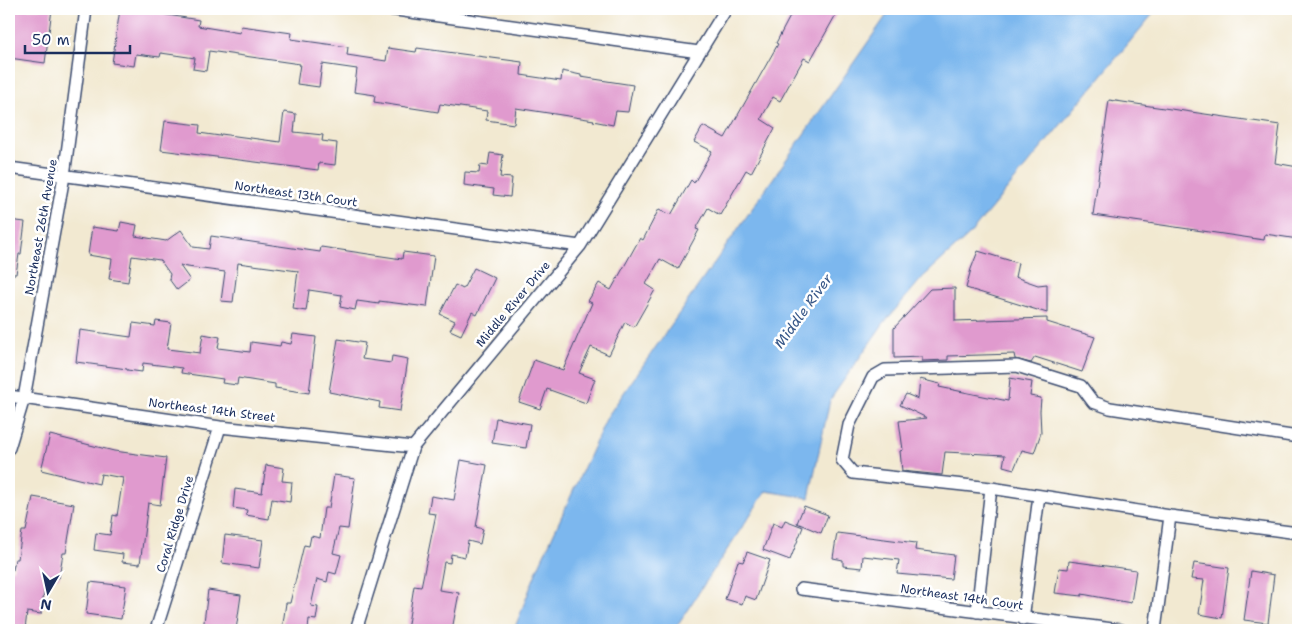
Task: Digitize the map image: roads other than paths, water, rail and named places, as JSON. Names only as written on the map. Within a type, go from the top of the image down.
[{"type":"street","name":"Northeast 26th Avenue","points":[[9,448],[24,398],[64,176],[86,9]]},
{"type":"street","points":[[389,9],[699,52]]},
{"type":"street","name":"Middle River Drive","points":[[356,630],[413,447],[580,246],[726,9]]},
{"type":"street","name":"Northeast 13th Court","points":[[9,168],[580,246]]},
{"type":"street","points":[[1298,437],[1110,408],[1093,402],[1081,386],[1017,366],[885,370],[873,378],[850,425],[842,460],[854,474],[991,488],[1170,516],[1298,533]]},
{"type":"street","name":"Northeast 14th Street","points":[[9,396],[220,427],[413,447]]},
{"type":"street","name":"Coral Ridge Drive","points":[[156,630],[220,427]]},
{"type":"street","points":[[977,612],[991,488]]},
{"type":"street","points":[[1023,619],[1039,496]]},
{"type":"street","points":[[1155,630],[1170,516]]},
{"type":"street","name":"Northeast 14th Court","points":[[801,589],[1120,630]]},
{"type":"water","name":"Middle River","points":[[891,9],[1157,9],[969,235],[923,277],[883,324],[830,400],[809,498],[766,491],[674,630],[514,630],[537,570],[607,417]]}]
